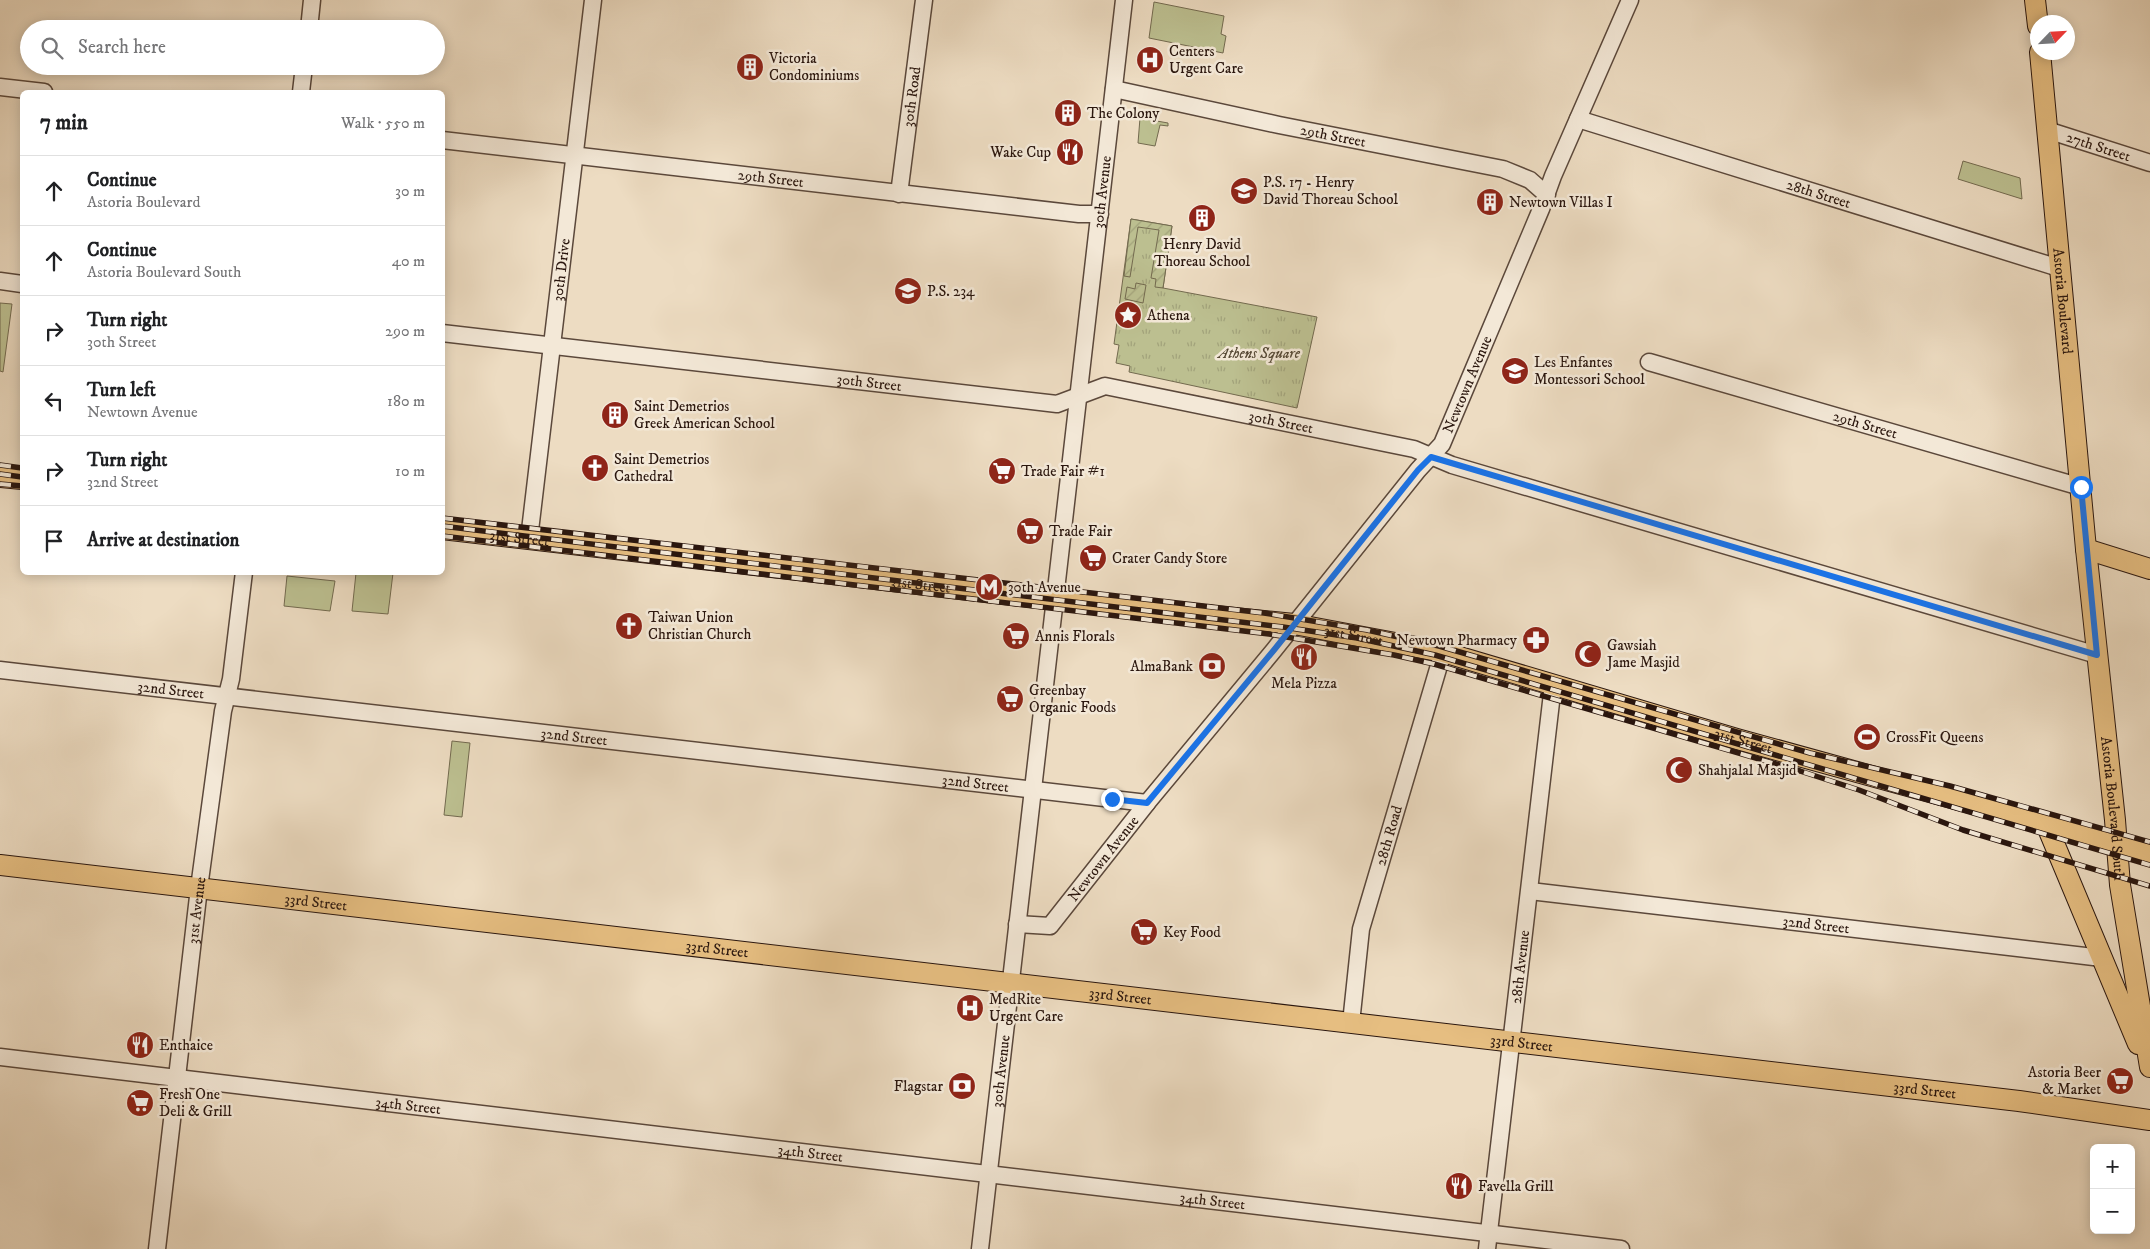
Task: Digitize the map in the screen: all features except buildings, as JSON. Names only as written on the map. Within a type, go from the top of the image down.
[{"type":"main road","points":[[2035,0],[2037,15]]},
{"type":"main road","name":"Astoria Boulevard","points":[[2041,60],[2086,549]]},
{"type":"main road","points":[[0,477],[20,479]]},
{"type":"main road","name":"31st Street","points":[[445,529],[1056,600],[1294,624],[1443,652],[1737,739],[2046,824],[2150,855]]},
{"type":"main road","points":[[2086,549],[2150,569]]},
{"type":"main road","name":"Astoria Boulevard South","points":[[2086,549],[2118,845],[2120,886],[2150,1067]]},
{"type":"main road","points":[[2046,824],[2150,1071]]},
{"type":"main road","name":"33rd Street","points":[[0,865],[2019,1101],[2150,1120]]},
{"type":"street","points":[[310,20],[312,0]]},
{"type":"street","name":"30th Drive","points":[[529,539],[594,0]]},
{"type":"street","name":"30th Road","points":[[899,194],[924,0]]},
{"type":"street","name":"30th Avenue","points":[[980,1249],[1009,983],[1056,600],[1124,0]]},
{"type":"street","name":"Newtown Avenue","points":[[1017,924],[1050,926],[1147,803],[1418,470],[1442,444],[1630,0]]},
{"type":"street","points":[[301,90],[303,75]]},
{"type":"street","points":[[0,87],[26,90]]},
{"type":"street","name":"29th Street","points":[[1114,89],[1279,125],[1503,169],[1530,180],[1547,194]]},
{"type":"street","name":"28th Street","points":[[1578,119],[2059,268]]},
{"type":"street","name":"27th Street","points":[[2047,130],[2150,163]]},
{"type":"street","name":"29th Street","points":[[445,140],[899,194],[1079,214],[1100,214]]},
{"type":"street","points":[[0,281],[20,284]]},
{"type":"street","name":"30th Street","points":[[445,333],[1057,404],[1105,386],[1414,449],[1431,457],[2097,655]]},
{"type":"street","name":"29th Street","points":[[1649,362],[2081,487]]},
{"type":"street","name":"31st Avenue","points":[[156,1249],[199,888],[226,696],[231,679],[244,575]]},
{"type":"street","name":"28th Road","points":[[1351,1022],[1361,929],[1443,652]]},
{"type":"street","name":"32nd Street","points":[[0,670],[1032,788],[1147,803]]},
{"type":"street","name":"28th Avenue","points":[[1488,1241],[1553,685]]},
{"type":"street","name":"32nd Street","points":[[1530,891],[2102,958]]},
{"type":"street","name":"34th Street","points":[[0,1057],[987,1174],[1488,1241],[1621,1249]]},
{"type":"green space","points":[[1154,2],[1224,16],[1221,34],[1226,36],[1223,53],[1149,38]]},
{"type":"green space","points":[[1140,118],[1168,123],[1168,126],[1160,125],[1155,146],[1138,143]]},
{"type":"green space","points":[[1963,161],[2020,178],[2022,199],[1958,179]]},
{"type":"green space","name":"Athens Square","points":[[1131,219],[1172,226],[1163,288],[1317,317],[1297,408],[1129,372],[1130,366],[1116,363],[1119,345],[1114,344]]},
{"type":"green space","points":[[1131,219],[1172,226],[1163,288],[1155,287],[1156,279],[1151,278],[1159,230],[1138,227],[1130,277],[1124,276]]},
{"type":"green space","points":[[1136,283],[1146,285],[1143,303],[1125,299],[1127,287],[1135,289]]},
{"type":"green space","points":[[0,303],[12,304],[3,372],[0,371]]},
{"type":"green space","points":[[356,575],[393,575],[388,614],[352,611]]},
{"type":"green space","points":[[287,576],[335,581],[330,611],[284,606]]},
{"type":"green space","points":[[452,741],[470,743],[462,817],[444,815]]},
{"type":"railway","points":[[0,465],[20,468]]},
{"type":"railway","points":[[0,474],[20,477]]},
{"type":"railway","points":[[0,484],[20,486]]},
{"type":"railway","points":[[445,518],[1264,613],[1367,630],[1439,646],[1810,753],[1950,786],[2150,842]]},
{"type":"railway","points":[[445,526],[1283,627],[1357,638],[1435,655],[2150,865]]},
{"type":"railway","points":[[445,536],[1269,634],[1394,655],[1434,664],[1800,771],[1859,790],[1963,830],[2150,886]]},
{"type":"place","name":"Centers Urgent Care","points":[[1150,60]]},
{"type":"place","name":"Victoria Condominiums","points":[[750,67]]},
{"type":"place","name":"The Colony","points":[[1068,113]]},
{"type":"place","name":"Wake Cup","points":[[1070,152]]},
{"type":"place","name":"P.S. 17 - Henry David Thoreau School","points":[[1244,191]]},
{"type":"place","name":"Newtown Villas I","points":[[1490,202]]},
{"type":"place","name":"Henry David Thoreau School","points":[[1202,218]]},
{"type":"place","name":"P.S. 234","points":[[908,291]]},
{"type":"place","name":"Athena","points":[[1128,315]]},
{"type":"place","name":"Les Enfantes Montessori School","points":[[1515,371]]},
{"type":"place","name":"Saint Demetrios Greek American School","points":[[615,415]]},
{"type":"place","name":"Saint Demetrios Cathedral","points":[[595,468]]},
{"type":"place","name":"Trade Fair #1","points":[[1002,471]]},
{"type":"place","name":"Trade Fair","points":[[1030,531]]},
{"type":"place","name":"Crater Candy Store","points":[[1093,558]]},
{"type":"place","name":"30th Avenue","points":[[989,587]]},
{"type":"place","name":"Taiwan Union Christian Church","points":[[629,626]]},
{"type":"place","name":"Annis Florals","points":[[1016,636]]},
{"type":"place","name":"Newtown Pharmacy","points":[[1536,640]]},
{"type":"place","name":"Gawsiah Jame Masjid","points":[[1588,654]]},
{"type":"place","name":"Mela Pizza","points":[[1304,657]]},
{"type":"place","name":"AlmaBank","points":[[1212,666]]},
{"type":"place","name":"Greenbay Organic Foods","points":[[1010,699]]},
{"type":"place","name":"CrossFit Queens","points":[[1867,737]]},
{"type":"place","name":"Shahjalal Masjid","points":[[1679,770]]},
{"type":"place","name":"Key Food","points":[[1144,932]]},
{"type":"place","name":"MedRite Urgent Care","points":[[970,1008]]},
{"type":"place","name":"Enthaice","points":[[140,1045]]},
{"type":"place","name":"Astoria Beer & Market","points":[[2120,1081]]},
{"type":"place","name":"Flagstar","points":[[962,1086]]},
{"type":"place","name":"Fresh One Deli & Grill","points":[[140,1103]]},
{"type":"place","name":"Favella Grill","points":[[1459,1186]]},
{"type":"route","points":[[1112,799],[1147,803],[1274,650],[1418,470],[1431,457],[1452,465],[2097,655],[2081,487]]}]
